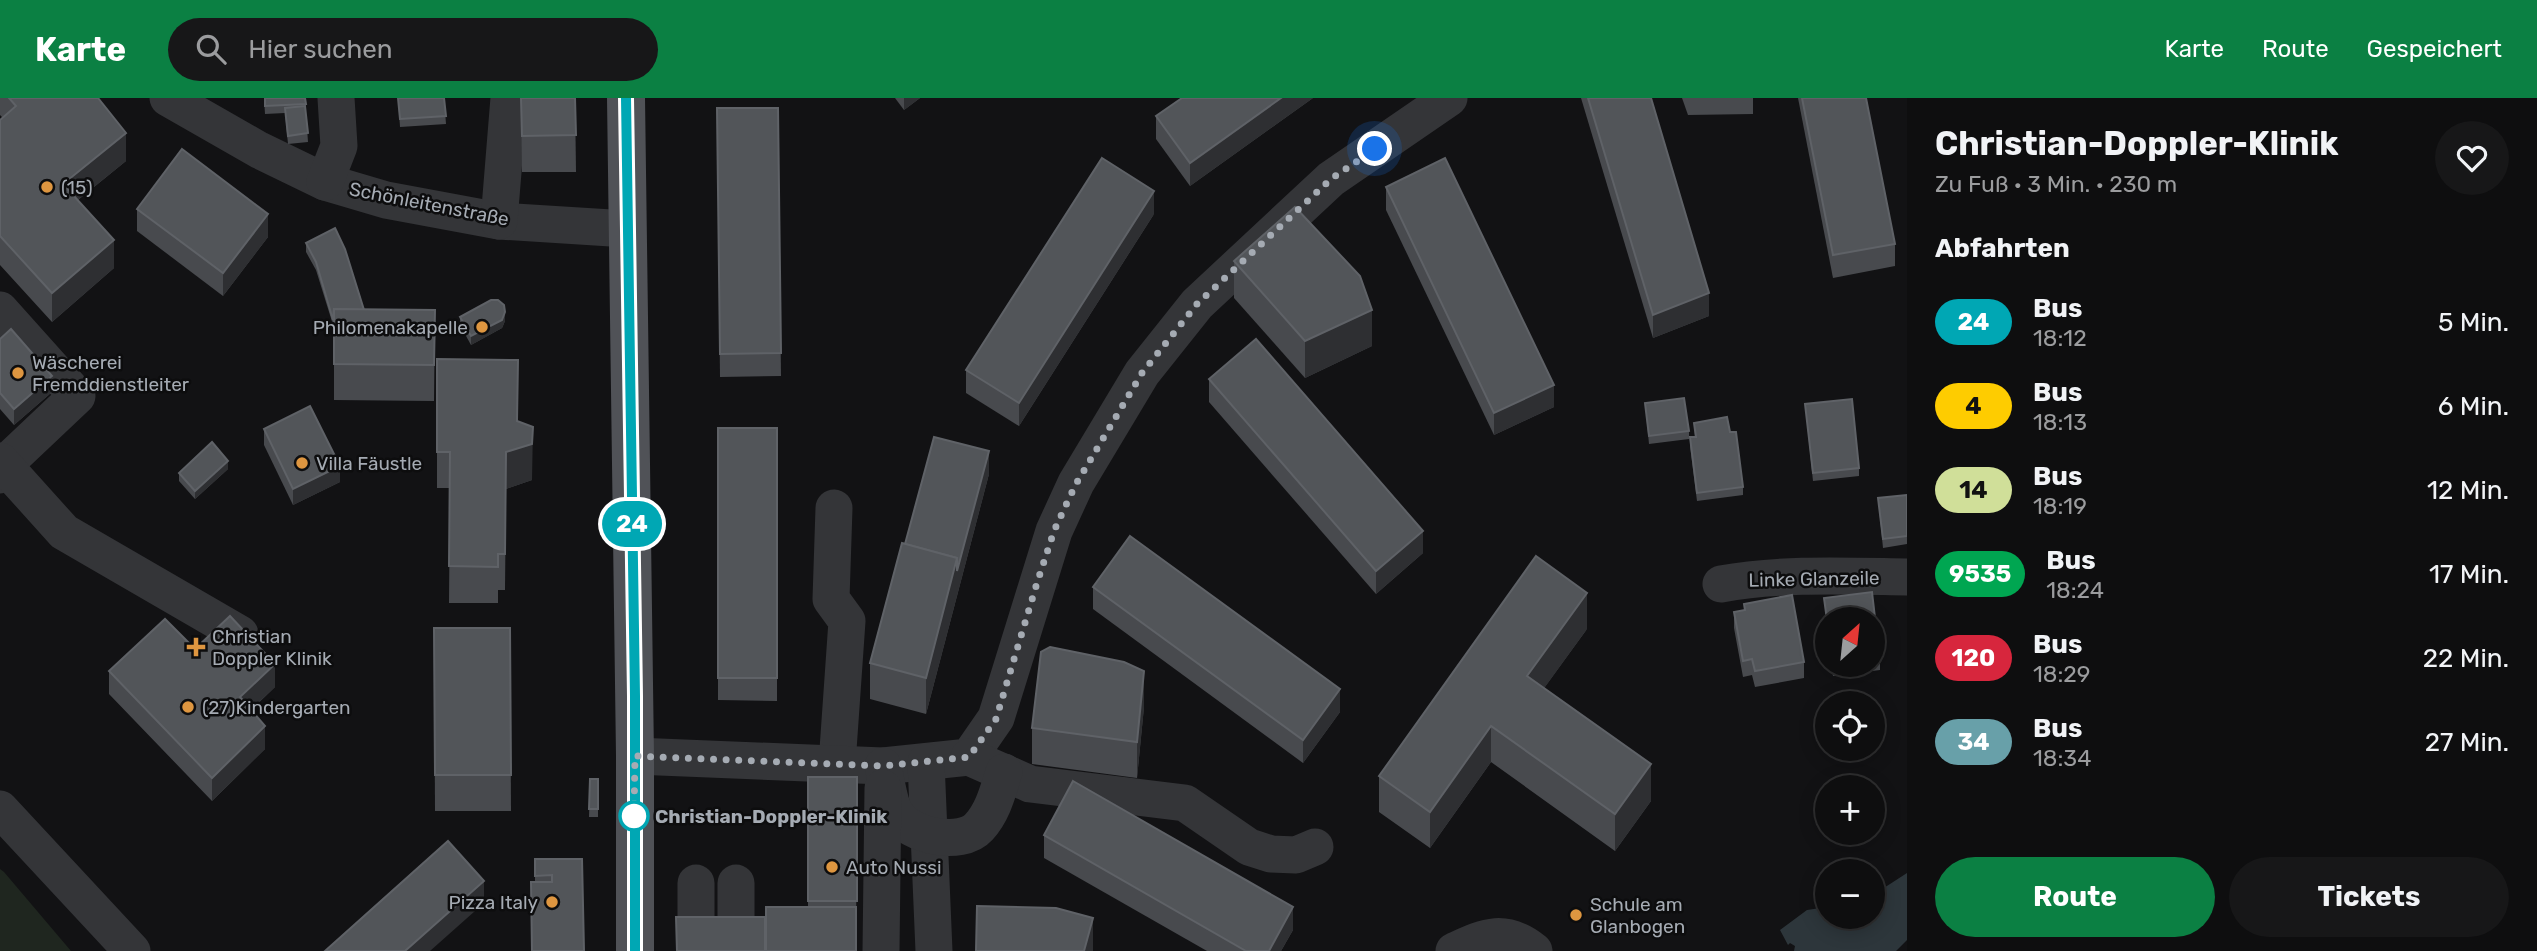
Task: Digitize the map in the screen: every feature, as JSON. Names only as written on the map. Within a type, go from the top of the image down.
[{"type":"main road","points":[[626,98],[635,951]]},
{"type":"street","name":"Schönleitenstraße","points":[[168,98],[259,150],[325,182],[386,200],[499,221],[628,229]]},
{"type":"street","points":[[325,182],[339,146],[336,98]]},
{"type":"street","points":[[499,221],[509,98]]},
{"type":"street","points":[[969,757],[996,719],[1054,531],[1076,484],[1142,373],[1197,304],[1331,179],[1444,100]]},
{"type":"street","points":[[3,320],[77,396],[1,467],[64,533],[240,634]]},
{"type":"street","points":[[834,508],[831,599],[847,621],[837,764]]},
{"type":"street","name":"Linke Glanzeile","points":[[1721,584],[1752,578],[1907,577]]},
{"type":"street","points":[[635,756],[883,766],[969,757],[1030,784],[1185,803],[1250,847],[1271,854],[1296,855],[1315,847]]},
{"type":"street","points":[[926,762],[934,951]]},
{"type":"street","points":[[883,766],[896,815],[917,833],[955,839],[978,829],[995,802],[1004,772]]},
{"type":"street","points":[[881,951],[883,766]]},
{"type":"street","points":[[0,809],[132,951]]},
{"type":"street","points":[[696,883],[696,925]]},
{"type":"street","points":[[736,883],[736,926]]},
{"type":"street","points":[[1454,951],[1483,938],[1505,935],[1534,951]]},
{"type":"shaded area","points":[[0,869],[4,872],[71,951],[0,951]]},
{"type":"shaded area","points":[[1907,873],[1907,940],[1896,951],[1794,951],[1795,946],[1790,943],[1788,945],[1780,930],[1807,910],[1815,909],[1815,929],[1885,929],[1885,887]]},
{"type":"building","name":"(15)","points":[[9,98],[98,98],[126,133],[63,184],[114,240],[52,293],[0,236],[0,120],[16,106]]},
{"type":"building","points":[[265,98],[305,98],[306,104],[265,106]]},
{"type":"building","points":[[398,98],[444,98],[446,116],[400,119]]},
{"type":"building","points":[[521,98],[575,98],[576,135],[522,136]]},
{"type":"building","points":[[1182,98],[1281,98],[1190,163],[1156,116]]},
{"type":"building","points":[[1588,98],[1651,98],[1709,293],[1653,315]]},
{"type":"building","points":[[1802,98],[1866,98],[1895,244],[1833,255]]},
{"type":"building","points":[[305,106],[308,133],[288,136],[285,108]]},
{"type":"building","points":[[717,108],[778,108],[781,353],[720,354]]},
{"type":"building","points":[[182,149],[268,214],[223,273],[137,209]]},
{"type":"building","points":[[1102,158],[1154,191],[1019,403],[966,370]]},
{"type":"building","points":[[1445,158],[1554,385],[1494,413],[1386,187]]},
{"type":"building","points":[[1295,207],[1360,276],[1372,310],[1305,341],[1234,261]]},
{"type":"building","points":[[335,228],[345,249],[364,310],[334,309],[333,320],[316,262],[306,243]]},
{"type":"building","name":"Philomenakapelle","points":[[491,300],[498,300],[504,305],[502,320],[471,336],[460,317]]},
{"type":"building","points":[[334,309],[435,310],[434,365],[334,364]]},
{"type":"building","name":"Wäscherei Fremddienstleiter","points":[[11,329],[52,376],[14,409],[0,393],[0,339]]},
{"type":"building","points":[[1256,339],[1423,531],[1376,571],[1209,379]]},
{"type":"building","points":[[437,359],[518,360],[517,421],[533,427],[532,444],[506,452],[505,554],[498,554],[498,567],[449,566],[450,452],[437,452]]},
{"type":"building","points":[[1684,398],[1689,431],[1649,436],[1645,403]]},
{"type":"building","points":[[1852,399],[1859,468],[1813,473],[1805,404]]},
{"type":"building","name":"Villa Fäustle","points":[[310,406],[340,466],[293,489],[264,429]]},
{"type":"building","points":[[1727,417],[1730,432],[1736,432],[1743,487],[1697,493],[1690,437],[1696,437],[1694,423]]},
{"type":"building","points":[[718,428],[777,428],[777,678],[718,678]]},
{"type":"building","points":[[934,437],[989,451],[957,571],[957,558],[905,544]]},
{"type":"building","points":[[212,442],[228,461],[195,491],[179,473]]},
{"type":"building","points":[[1907,495],[1907,536],[1883,539],[1878,498]]},
{"type":"building","points":[[1130,536],[1340,689],[1303,740],[1093,587]]},
{"type":"building","points":[[902,543],[957,558],[926,678],[870,663]]},
{"type":"building","points":[[1536,556],[1587,593],[1527,676],[1651,764],[1615,814],[1491,726],[1430,812],[1379,776]]},
{"type":"building","points":[[1872,592],[1874,607],[1825,607],[1824,598]]},
{"type":"building","points":[[1792,595],[1804,662],[1755,671],[1752,659],[1743,661],[1734,612],[1745,610],[1744,604]]},
{"type":"building","name":"(27)Kindergarten","points":[[230,616],[275,664],[240,697],[265,726],[212,778],[109,671],[165,619],[195,649]]},
{"type":"building","points":[[434,628],[510,628],[511,775],[435,775]]},
{"type":"building","points":[[1050,647],[1124,662],[1144,671],[1137,742],[1032,728],[1041,652]]},
{"type":"building","name":"Auto Nussi","points":[[808,777],[857,777],[857,901],[808,901]]},
{"type":"building","points":[[590,779],[598,779],[598,809],[589,809]]},
{"type":"building","points":[[1073,781],[1293,907],[1269,951],[1246,951],[1044,835]]},
{"type":"building","points":[[448,841],[484,881],[405,951],[325,951]]},
{"type":"building","points":[[535,859],[582,859],[584,951],[532,951],[531,882],[552,882],[552,875],[535,876]]},
{"type":"building","points":[[977,906],[1056,908],[1093,918],[1084,951],[976,951]]},
{"type":"building","points":[[766,907],[856,907],[856,951],[766,951]]},
{"type":"building","points":[[676,917],[765,917],[765,951],[677,951]]},
{"type":"bus line","name":"24","points":[[626,98],[635,696],[635,951]]},
{"type":"place","name":"(15)","points":[[47,187]]},
{"type":"place","name":"Philomenakapelle","points":[[482,327]]},
{"type":"place","name":"Wäscherei Fremddienstleiter","points":[[18,373]]},
{"type":"place","name":"Villa Fäustle","points":[[302,463]]},
{"type":"place","name":"Christian Doppler Klinik","points":[[196,647]]},
{"type":"place","name":"(27)Kindergarten","points":[[188,707]]},
{"type":"place","name":"Christian-Doppler-Klinik","points":[[634,816]]},
{"type":"place","name":"Auto Nussi","points":[[832,867]]},
{"type":"place","name":"Pizza Italy","points":[[552,902]]},
{"type":"place","name":"Schule am Glanbogen","points":[[1576,915]]},
{"type":"route","points":[[634,816],[635,756],[676,760],[883,766],[969,757],[996,719],[1054,531],[1076,484],[1142,373],[1197,304],[1331,179],[1375,149]]}]
